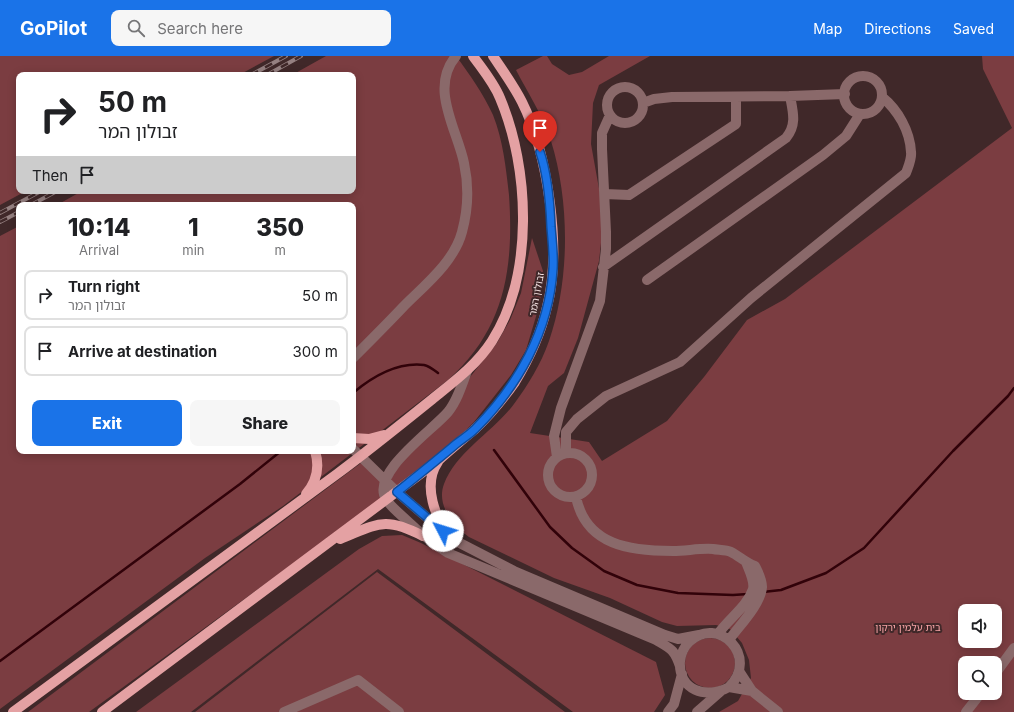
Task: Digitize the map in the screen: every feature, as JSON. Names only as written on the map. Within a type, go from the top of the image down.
[{"type":"main road","points":[[13,712],[361,456],[467,371],[491,342],[504,318],[515,288],[521,250],[522,208],[516,148],[509,124],[500,98],[493,84],[474,56]]},
{"type":"main road","name":"זבולון המר","points":[[319,550],[439,460],[474,430],[512,386],[536,341],[548,306],[553,268],[549,199],[544,163],[531,122],[522,102],[493,56]]},
{"type":"main road","points":[[356,438],[369,439],[383,435],[397,428]]},
{"type":"main road","points":[[295,505],[308,491],[316,478],[317,467],[315,454]]},
{"type":"main road","points":[[439,460],[432,475],[432,499],[440,522],[452,539]]},
{"type":"main road","points":[[102,712],[319,550],[340,539],[376,525],[386,523],[404,526],[423,536]]},
{"type":"street","points":[[356,355],[434,276],[450,256],[462,233],[468,193],[464,162],[446,107],[445,94],[446,72],[456,56]]},
{"type":"street","points":[[868,77],[879,85],[882,90],[882,97],[877,108],[866,114],[860,114],[850,109],[845,99],[845,94],[846,88],[856,78],[868,77]]},
{"type":"street","points":[[630,87],[635,89],[642,98],[643,103],[640,114],[631,122],[619,122],[610,115],[607,110],[610,94],[619,88],[630,87]]},
{"type":"street","points":[[643,103],[654,98],[672,97],[845,94]]},
{"type":"street","points":[[603,267],[786,138],[792,131],[794,123],[790,96]]},
{"type":"street","points":[[605,194],[629,195],[736,124],[736,97]]},
{"type":"street","points":[[561,455],[566,432],[577,419],[606,396],[680,362],[751,298],[906,174],[912,153],[908,135],[902,120],[892,105],[882,97]]},
{"type":"street","points":[[647,280],[829,150],[846,136],[860,114]]},
{"type":"street","points":[[561,455],[554,447],[555,431],[565,393],[600,301],[606,249],[602,133],[610,115]]},
{"type":"street","points":[[467,371],[455,401],[449,411],[402,456],[390,471],[384,492],[387,500],[423,536],[448,553],[656,640],[670,648],[675,654],[686,682],[694,688],[702,692],[712,693],[725,689],[752,691]]},
{"type":"street","points":[[356,452],[386,482],[452,539],[514,571],[665,635],[678,639],[708,633],[718,634],[728,640],[738,652],[740,662],[739,671],[734,682],[697,712]]},
{"type":"street","points":[[579,454],[590,463],[593,477],[588,489],[576,497],[563,496],[552,488],[548,475],[552,462],[561,455],[579,454]]},
{"type":"street","points":[[576,497],[578,508],[592,530],[608,541],[638,550],[673,551],[711,549],[730,552],[755,566],[756,577],[753,588],[747,600],[718,634]]},
{"type":"street","points":[[728,640],[754,607],[762,588],[756,577]]},
{"type":"street","points":[[668,712],[674,704],[681,670],[680,659],[686,644],[699,635]]},
{"type":"street","points":[[1002,664],[1014,648]]},
{"type":"street","points":[[739,671],[752,691],[778,712]]},
{"type":"street","points":[[284,712],[358,680],[399,712]]},
{"type":"street","points":[[966,712],[975,700]]},
{"type":"green space","points":[[0,56],[274,56],[245,72],[16,72],[16,194],[20,194],[0,205]]},
{"type":"green space","points":[[326,56],[456,56],[476,84],[493,115],[504,154],[509,195],[510,248],[502,296],[494,318],[482,340],[467,360],[448,380],[356,450],[356,202],[62,202],[77,194],[356,194],[356,72],[297,72]]},
{"type":"green space","name":"בית עלמין ירקון","points":[[543,56],[547,56],[552,64],[569,75],[582,72],[609,56],[650,56],[599,85],[593,103],[591,144],[601,200],[602,234],[599,261],[578,338],[564,373],[548,386],[530,433],[589,442],[602,461],[667,421],[704,377],[747,320],[785,299],[1012,128],[983,69],[982,56],[1014,56],[1014,712],[719,712],[738,701],[751,678],[749,660],[742,643],[730,629],[716,625],[677,626],[662,622],[610,598],[554,578],[469,537],[457,527],[444,507],[442,492],[444,484],[457,462],[506,414],[529,382],[549,341],[561,293],[565,241],[562,189],[551,141],[535,105],[516,70]]},
{"type":"green space","points":[[16,228],[16,454],[351,454],[283,506],[205,558],[0,709],[0,236]]},
{"type":"green space","points":[[532,238],[543,271],[540,303],[526,350],[511,375],[474,422],[455,441],[398,487],[390,481],[394,473],[497,343],[510,320],[521,293]]},
{"type":"green space","points":[[361,463],[381,482],[382,499],[89,712],[28,712]]},
{"type":"green space","points":[[402,535],[421,543],[656,662],[665,695],[654,712],[573,712],[378,569],[191,712],[136,712],[359,549],[382,536]]},
{"type":"green space","points":[[377,572],[565,712],[195,712]]},
{"type":"green space","points":[[710,638],[719,640],[730,649],[735,663],[733,672],[724,683],[710,688],[701,686],[690,677],[685,663],[687,654],[696,643]]},
{"type":"waterway","points":[[356,391],[368,381],[395,368],[424,365],[430,367],[438,373]]},
{"type":"waterway","points":[[763,592],[781,590],[826,573],[864,548],[953,451],[1008,396],[1014,388]]},
{"type":"waterway","points":[[494,450],[550,527],[572,548],[604,571],[637,585],[678,593],[733,595],[748,594]]},
{"type":"waterway","points":[[0,661],[240,484],[277,454]]},
{"type":"railway","points":[[257,72],[286,56]]},
{"type":"railway","points":[[272,72],[301,56]]},
{"type":"railway","points":[[20,202],[35,194]]},
{"type":"railway","points":[[37,202],[51,194]]},
{"type":"railway","points":[[0,213],[16,204]]},
{"type":"railway","points":[[0,222],[16,214]]},
{"type":"route","points":[[443,531],[397,492],[439,460],[474,430],[491,412],[516,380],[536,341],[548,306],[553,268],[549,199],[544,163],[540,152]]}]
